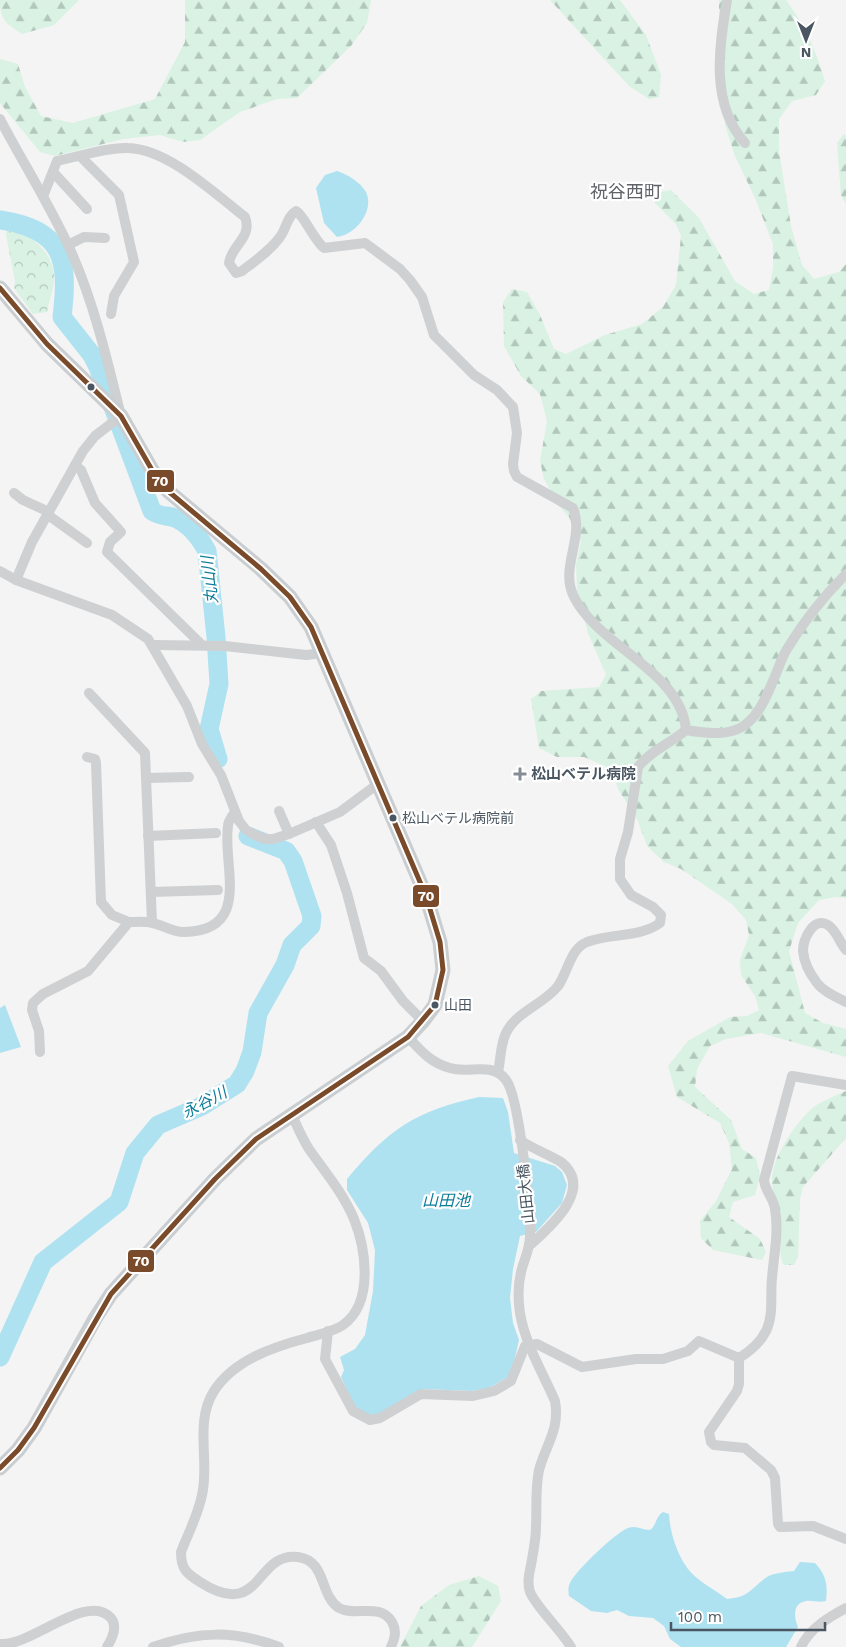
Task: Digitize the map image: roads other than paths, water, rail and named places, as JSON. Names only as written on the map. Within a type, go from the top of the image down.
[{"type":"main road","points":[[0,288],[47,344],[121,416],[152,470],[168,491],[261,569],[290,597],[311,627],[324,653],[426,896],[440,942],[443,970],[440,990],[435,1004],[408,1037],[256,1139],[234,1158],[112,1294],[96,1317],[34,1428],[18,1450],[0,1468]]},
{"type":"street","points":[[727,0],[721,37],[720,74],[724,105],[736,133],[744,143]]},
{"type":"street","points":[[0,119],[44,194],[68,245],[88,298],[121,416],[95,436],[75,465],[32,542],[16,580]]},
{"type":"street","points":[[44,194],[56,161],[125,148],[138,149],[157,155],[210,190],[244,217],[247,223],[244,238],[230,256],[229,263],[236,272],[242,271],[274,245],[282,236],[291,215],[296,211],[302,215],[316,241],[324,248],[365,243],[400,270],[422,297],[434,334],[474,375],[497,390],[513,407],[517,432],[513,464],[517,477],[574,508],[578,518],[577,540],[570,561],[570,584],[573,595],[584,613],[598,629],[657,678],[674,698],[685,719],[686,730]]},
{"type":"street","points":[[80,156],[119,195],[134,262],[114,296],[111,314]]},
{"type":"street","points":[[53,172],[88,209]]},
{"type":"street","points":[[68,245],[84,238],[105,238]]},
{"type":"street","points":[[75,465],[81,470],[95,503],[121,532],[110,542],[107,552],[202,645]]},
{"type":"street","points":[[14,493],[23,500],[49,513],[87,543]]},
{"type":"street","points":[[0,571],[16,580],[112,615],[140,632],[153,645],[173,686],[187,706],[202,744],[221,776],[235,812],[246,830],[264,839],[273,839],[289,834],[353,805],[379,784]]},
{"type":"street","points":[[686,730],[710,734],[727,733],[739,729],[755,717],[768,693],[786,651],[817,603],[846,574]]},
{"type":"street","points":[[153,645],[202,645],[306,656],[324,653]]},
{"type":"street","points":[[90,693],[145,753],[152,922]]},
{"type":"street","points":[[408,1037],[425,1056],[436,1063],[452,1069],[486,1069],[498,1072],[502,1041],[507,1030],[521,1015],[558,985],[572,956],[585,943],[650,930],[660,923],[661,915],[652,907],[631,895],[623,885],[620,879],[620,859],[628,832],[638,767],[645,758],[671,743],[686,730]]},
{"type":"street","points":[[86,757],[95,759],[96,763],[101,902],[112,915],[129,922],[152,922],[169,930],[187,932],[211,925],[224,912],[231,897],[228,824],[235,812]]},
{"type":"street","points":[[146,778],[189,777]]},
{"type":"street","points":[[279,811],[289,834]]},
{"type":"street","points":[[316,822],[331,845],[335,864],[344,884],[364,958],[381,971],[403,1001],[423,1021]]},
{"type":"street","points":[[148,836],[216,833]]},
{"type":"street","points":[[150,892],[218,890]]},
{"type":"street","points":[[40,1052],[39,1031],[32,1010],[33,1003],[44,994],[88,971],[129,922]]},
{"type":"street","points":[[846,950],[829,926],[822,923],[814,925],[808,932],[803,952],[811,974],[828,993],[846,1002]]},
{"type":"street","name":"山田大橋","points":[[498,1072],[512,1087],[522,1153],[530,1235],[529,1246]]},
{"type":"street","points":[[739,1358],[748,1352],[766,1332],[772,1311],[772,1277],[778,1231],[774,1205],[765,1190],[764,1180],[792,1076],[846,1085]]},
{"type":"street","points":[[292,1115],[309,1148],[344,1198],[361,1239],[365,1260],[364,1284],[352,1316],[343,1325],[328,1332],[276,1347],[251,1359],[236,1368],[214,1391],[207,1404],[204,1420],[205,1474],[202,1496],[181,1552],[181,1562],[184,1572],[214,1590],[231,1595],[248,1590],[272,1566],[281,1561],[297,1557],[304,1559],[321,1573],[329,1598],[337,1606],[347,1611],[375,1611],[388,1617],[395,1628],[396,1636],[392,1647]]},
{"type":"street","points":[[520,1140],[540,1153],[560,1162],[571,1173],[573,1187],[571,1200],[529,1246],[521,1273],[518,1292],[520,1313],[530,1344],[555,1401],[557,1413],[557,1424],[540,1469],[537,1484],[536,1530],[529,1579],[530,1590],[535,1601],[556,1624],[571,1647]]},
{"type":"street","points":[[328,1332],[325,1358],[353,1412],[370,1420],[380,1418],[421,1394],[473,1396],[494,1391],[511,1381],[517,1370],[522,1351],[525,1346],[530,1344],[537,1344],[564,1360],[582,1366],[636,1359],[663,1359],[688,1351],[699,1341],[739,1358]]},
{"type":"street","points":[[739,1358],[740,1384],[710,1432],[711,1442],[714,1445],[744,1448],[771,1470],[775,1478],[778,1524],[780,1527],[812,1526],[846,1539]]},
{"type":"street","points":[[800,1647],[804,1639],[817,1627],[846,1608]]},
{"type":"street","points":[[0,1644],[22,1640],[77,1613],[96,1610],[110,1618],[114,1624],[112,1639],[107,1647]]},
{"type":"street","points":[[153,1647],[184,1642],[203,1634],[226,1634],[279,1647]]},
{"type":"water","points":[[337,171],[361,185],[366,192],[368,207],[362,221],[356,227],[350,232],[337,237],[324,223],[316,188],[325,175]]},
{"type":"water","points":[[5,1005],[21,1047],[0,1053],[0,1008]]},
{"type":"water","name":"山田池","points":[[479,1097],[503,1098],[508,1112],[514,1153],[555,1166],[562,1172],[567,1185],[562,1203],[536,1232],[520,1236],[513,1269],[510,1298],[513,1323],[519,1340],[512,1371],[508,1377],[489,1388],[472,1391],[424,1389],[379,1415],[370,1416],[360,1412],[353,1404],[341,1377],[344,1370],[340,1357],[355,1349],[365,1335],[373,1291],[375,1250],[368,1223],[347,1190],[347,1179],[376,1147],[405,1124],[437,1109]]},
{"type":"water","points":[[663,1512],[669,1514],[671,1531],[677,1549],[691,1572],[700,1581],[727,1599],[744,1595],[770,1575],[794,1571],[800,1562],[815,1563],[822,1572],[827,1590],[826,1601],[806,1601],[798,1605],[795,1615],[798,1627],[786,1647],[681,1647],[670,1639],[664,1626],[653,1618],[629,1616],[617,1610],[607,1613],[591,1611],[569,1596],[568,1588],[571,1581],[597,1552],[628,1528],[634,1527],[650,1530]]},
{"type":"waterway","name":"丸山川","points":[[0,220],[38,231],[50,240],[58,250],[64,279],[62,317],[92,355],[98,367],[152,511],[175,518],[185,524],[197,536],[207,551],[219,684],[209,729],[218,759]]},
{"type":"waterway","name":"永谷川","points":[[0,1357],[43,1262],[119,1202],[135,1153],[158,1125],[202,1106],[237,1084],[245,1071],[252,1052],[258,1013],[285,965],[292,945],[311,926],[312,916],[293,861],[286,851],[248,836]]},
{"type":"place","name":"松山ベテル病院","points":[[520,774]]},
{"type":"place","name":"松山ベテル病院前","points":[[393,818]]},
{"type":"place","name":"山田","points":[[435,1005]]},
{"type":"district","name":"祝谷西町","points":[[626,192]]}]
